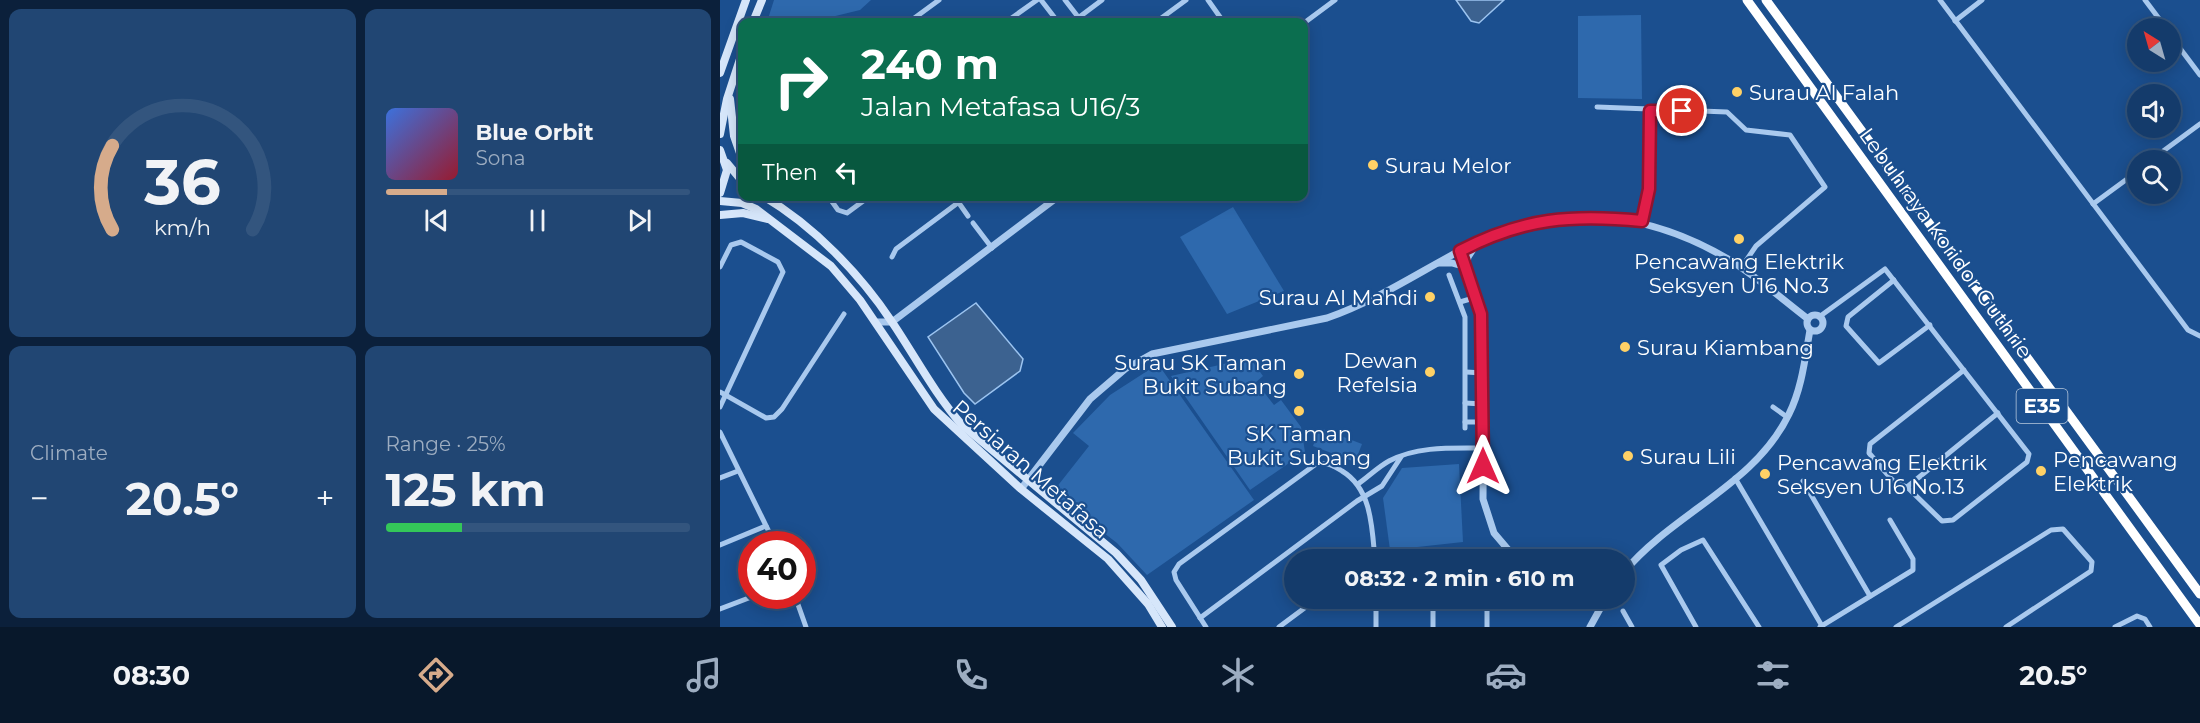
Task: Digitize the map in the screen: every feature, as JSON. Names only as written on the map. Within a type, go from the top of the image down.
[{"type":"highway","name":"Lebuhraya Koridor Guthrie","points":[[1747,0],[2200,625]]},
{"type":"highway","name":"Lebuhraya Koridor Guthrie","points":[[1766,0],[2200,594]]},
{"type":"main road","points":[[740,18],[746,0]]},
{"type":"main road","points":[[755,18],[762,0]]},
{"type":"main road","points":[[720,73],[738,24]]},
{"type":"main road","points":[[720,134],[738,68]]},
{"type":"main road","points":[[730,91],[734,136],[738,148]]},
{"type":"main road","points":[[720,150],[726,162],[738,176]]},
{"type":"main road","points":[[720,193],[726,182],[726,162]]},
{"type":"main road","name":"Persiaran Metafasa","points":[[720,201],[742,203],[772,220],[831,266],[876,322],[934,409],[1021,489],[1108,559],[1148,604],[1162,627]]},
{"type":"main road","name":"Persiaran Metafasa","points":[[772,201],[826,244],[892,322],[944,404],[962,425],[1116,553],[1141,580],[1172,627]]},
{"type":"main road","points":[[720,215],[743,213],[772,220]]},
{"type":"street","points":[[914,18],[939,0]]},
{"type":"street","points":[[1012,18],[1039,0],[1055,18]]},
{"type":"street","points":[[1065,0],[1078,18]]},
{"type":"street","points":[[1082,18],[1102,0]]},
{"type":"street","points":[[1161,18],[1186,0]]},
{"type":"street","points":[[1208,0],[1220,17]]},
{"type":"street","points":[[1308,21],[1335,0]]},
{"type":"street","points":[[1940,0],[2188,330],[2200,336]]},
{"type":"street","points":[[1955,21],[1982,0]]},
{"type":"street","points":[[2145,0],[2158,18]]},
{"type":"street","points":[[2181,50],[2200,75]]},
{"type":"street","points":[[1598,107],[1650,111],[1727,112],[1743,129],[1787,134],[1825,184],[1823,192],[1756,246],[1741,268]]},
{"type":"street","points":[[1642,221],[1649,189],[1650,111]]},
{"type":"street","points":[[2165,150],[2200,124]]},
{"type":"street","points":[[2093,204],[2127,179]]},
{"type":"street","points":[[832,201],[841,213],[850,212],[864,201]]},
{"type":"street","points":[[892,257],[896,249],[960,201]]},
{"type":"street","points":[[886,336],[892,322],[1053,201]]},
{"type":"street","points":[[958,203],[968,216]]},
{"type":"street","points":[[1021,489],[1090,399],[1125,369],[1152,354],[1327,318],[1354,309],[1479,241],[1505,229],[1538,220],[1578,216],[1642,221],[1680,235],[1741,268],[1808,319]]},
{"type":"street","points":[[974,223],[992,248]]},
{"type":"street","points":[[1466,267],[1468,257],[1479,241]]},
{"type":"street","points":[[720,267],[731,245],[741,242],[778,262],[783,268],[782,275],[723,394],[720,407]]},
{"type":"street","points":[[1460,251],[1477,297],[1483,333],[1483,499],[1494,533],[1508,549]]},
{"type":"street","points":[[1437,263],[1452,263],[1466,267]]},
{"type":"street","points":[[1819,317],[1885,269],[1930,325],[2029,454],[2027,462],[1948,522],[1936,518],[1907,487],[1894,482],[1869,453],[1870,444],[1964,370]]},
{"type":"street","points":[[1449,275],[1465,317],[1467,372],[1465,425],[1483,422]]},
{"type":"street","points":[[1894,280],[1848,317],[1846,326],[1876,362],[1882,363],[1930,325]]},
{"type":"street","points":[[1460,302],[1477,297]]},
{"type":"street","points":[[723,394],[766,418],[779,414],[844,314]]},
{"type":"street","points":[[1635,561],[1661,534],[1757,460],[1787,417],[1799,390],[1810,330],[1807,324],[1808,319],[1813,315],[1819,317],[1822,322],[1821,328],[1816,331],[1810,330]]},
{"type":"street","points":[[876,322],[892,322]]},
{"type":"street","points":[[1467,372],[1483,373]]},
{"type":"street","points":[[1466,403],[1483,404]]},
{"type":"street","points":[[1773,407],[1787,417]]},
{"type":"street","points":[[1907,487],[1998,413]]},
{"type":"street","points":[[720,432],[768,531]]},
{"type":"street","points":[[1358,484],[1389,462],[1401,457],[1441,448],[1483,448]]},
{"type":"street","points":[[1200,618],[1364,496],[1382,486],[1401,457]]},
{"type":"street","points":[[1206,627],[1176,580],[1174,572],[1179,564],[1316,464],[1330,464],[1358,484],[1369,513],[1374,549]]},
{"type":"street","points":[[720,478],[738,471]]},
{"type":"street","points":[[1372,474],[1382,486]]},
{"type":"street","points":[[1735,478],[1821,626],[1913,570],[1913,559],[1890,520]]},
{"type":"street","points":[[1803,481],[1870,596]]},
{"type":"street","points":[[720,545],[766,526]]},
{"type":"street","points":[[1896,627],[2050,530],[2063,529],[2092,562],[2091,571],[2006,627]]},
{"type":"street","points":[[1696,627],[1661,569],[1661,565],[1700,540],[1707,541],[1759,627]]},
{"type":"street","points":[[720,609],[738,602]]},
{"type":"street","points":[[800,609],[806,627]]},
{"type":"street","points":[[1279,627],[1303,609]]},
{"type":"street","points":[[1376,609],[1376,627]]},
{"type":"street","points":[[1433,609],[1433,627]]},
{"type":"street","points":[[1487,609],[1487,627]]},
{"type":"street","points":[[1590,627],[1600,609]]},
{"type":"street","points":[[1623,611],[1632,627]]},
{"type":"street","points":[[2115,627],[2137,616],[2151,627]]},
{"type":"shaded area","points":[[774,0],[871,0],[860,10],[827,18],[768,18]]},
{"type":"shaded area","points":[[1456,0],[1504,0],[1479,23],[1471,21]]},
{"type":"shaded area","points":[[1641,15],[1642,99],[1578,98],[1578,16]]},
{"type":"shaded area","points":[[1233,207],[1284,291],[1227,314],[1180,237]]},
{"type":"shaded area","points":[[976,303],[1023,359],[1020,371],[975,404],[964,393],[928,337]]},
{"type":"shaded area","points":[[1250,358],[1263,376],[1256,382],[1274,405],[1281,400],[1301,427],[1305,452],[1250,490],[1171,376]]},
{"type":"shaded area","points":[[1158,364],[1254,500],[1147,575],[1117,543],[1052,493],[1089,446],[1073,433],[1110,395]]},
{"type":"shaded area","points":[[1320,428],[1362,444],[1355,462],[1313,446]]},
{"type":"shaded area","points":[[1459,464],[1463,542],[1390,549],[1383,498],[1402,468]]},
{"type":"place","name":"Surau Al Falah","points":[[1737,92]]},
{"type":"place","name":"Surau Melor","points":[[1373,165]]},
{"type":"place","name":"Pencawang Elektrik Seksyen U16 No.3","points":[[1739,239]]},
{"type":"place","name":"Surau Al Mahdi","points":[[1430,297]]},
{"type":"place","name":"Surau Kiambang","points":[[1625,347]]},
{"type":"place","name":"Dewan Refelsia","points":[[1430,372]]},
{"type":"place","name":"Surau SK Taman Bukit Subang","points":[[1299,374]]},
{"type":"place","name":"SK Taman Bukit Subang","points":[[1299,411]]},
{"type":"place","name":"Surau Lili","points":[[1628,456]]},
{"type":"place","name":"Pencawang Elektrik","points":[[2041,471]]},
{"type":"place","name":"Pencawang Elektrik Seksyen U16 No.13","points":[[1765,474]]},
{"type":"route","points":[[1483,466],[1484,342],[1477,297],[1460,251],[1505,229],[1538,220],[1578,216],[1642,221],[1649,189],[1650,111],[1682,111]]}]
